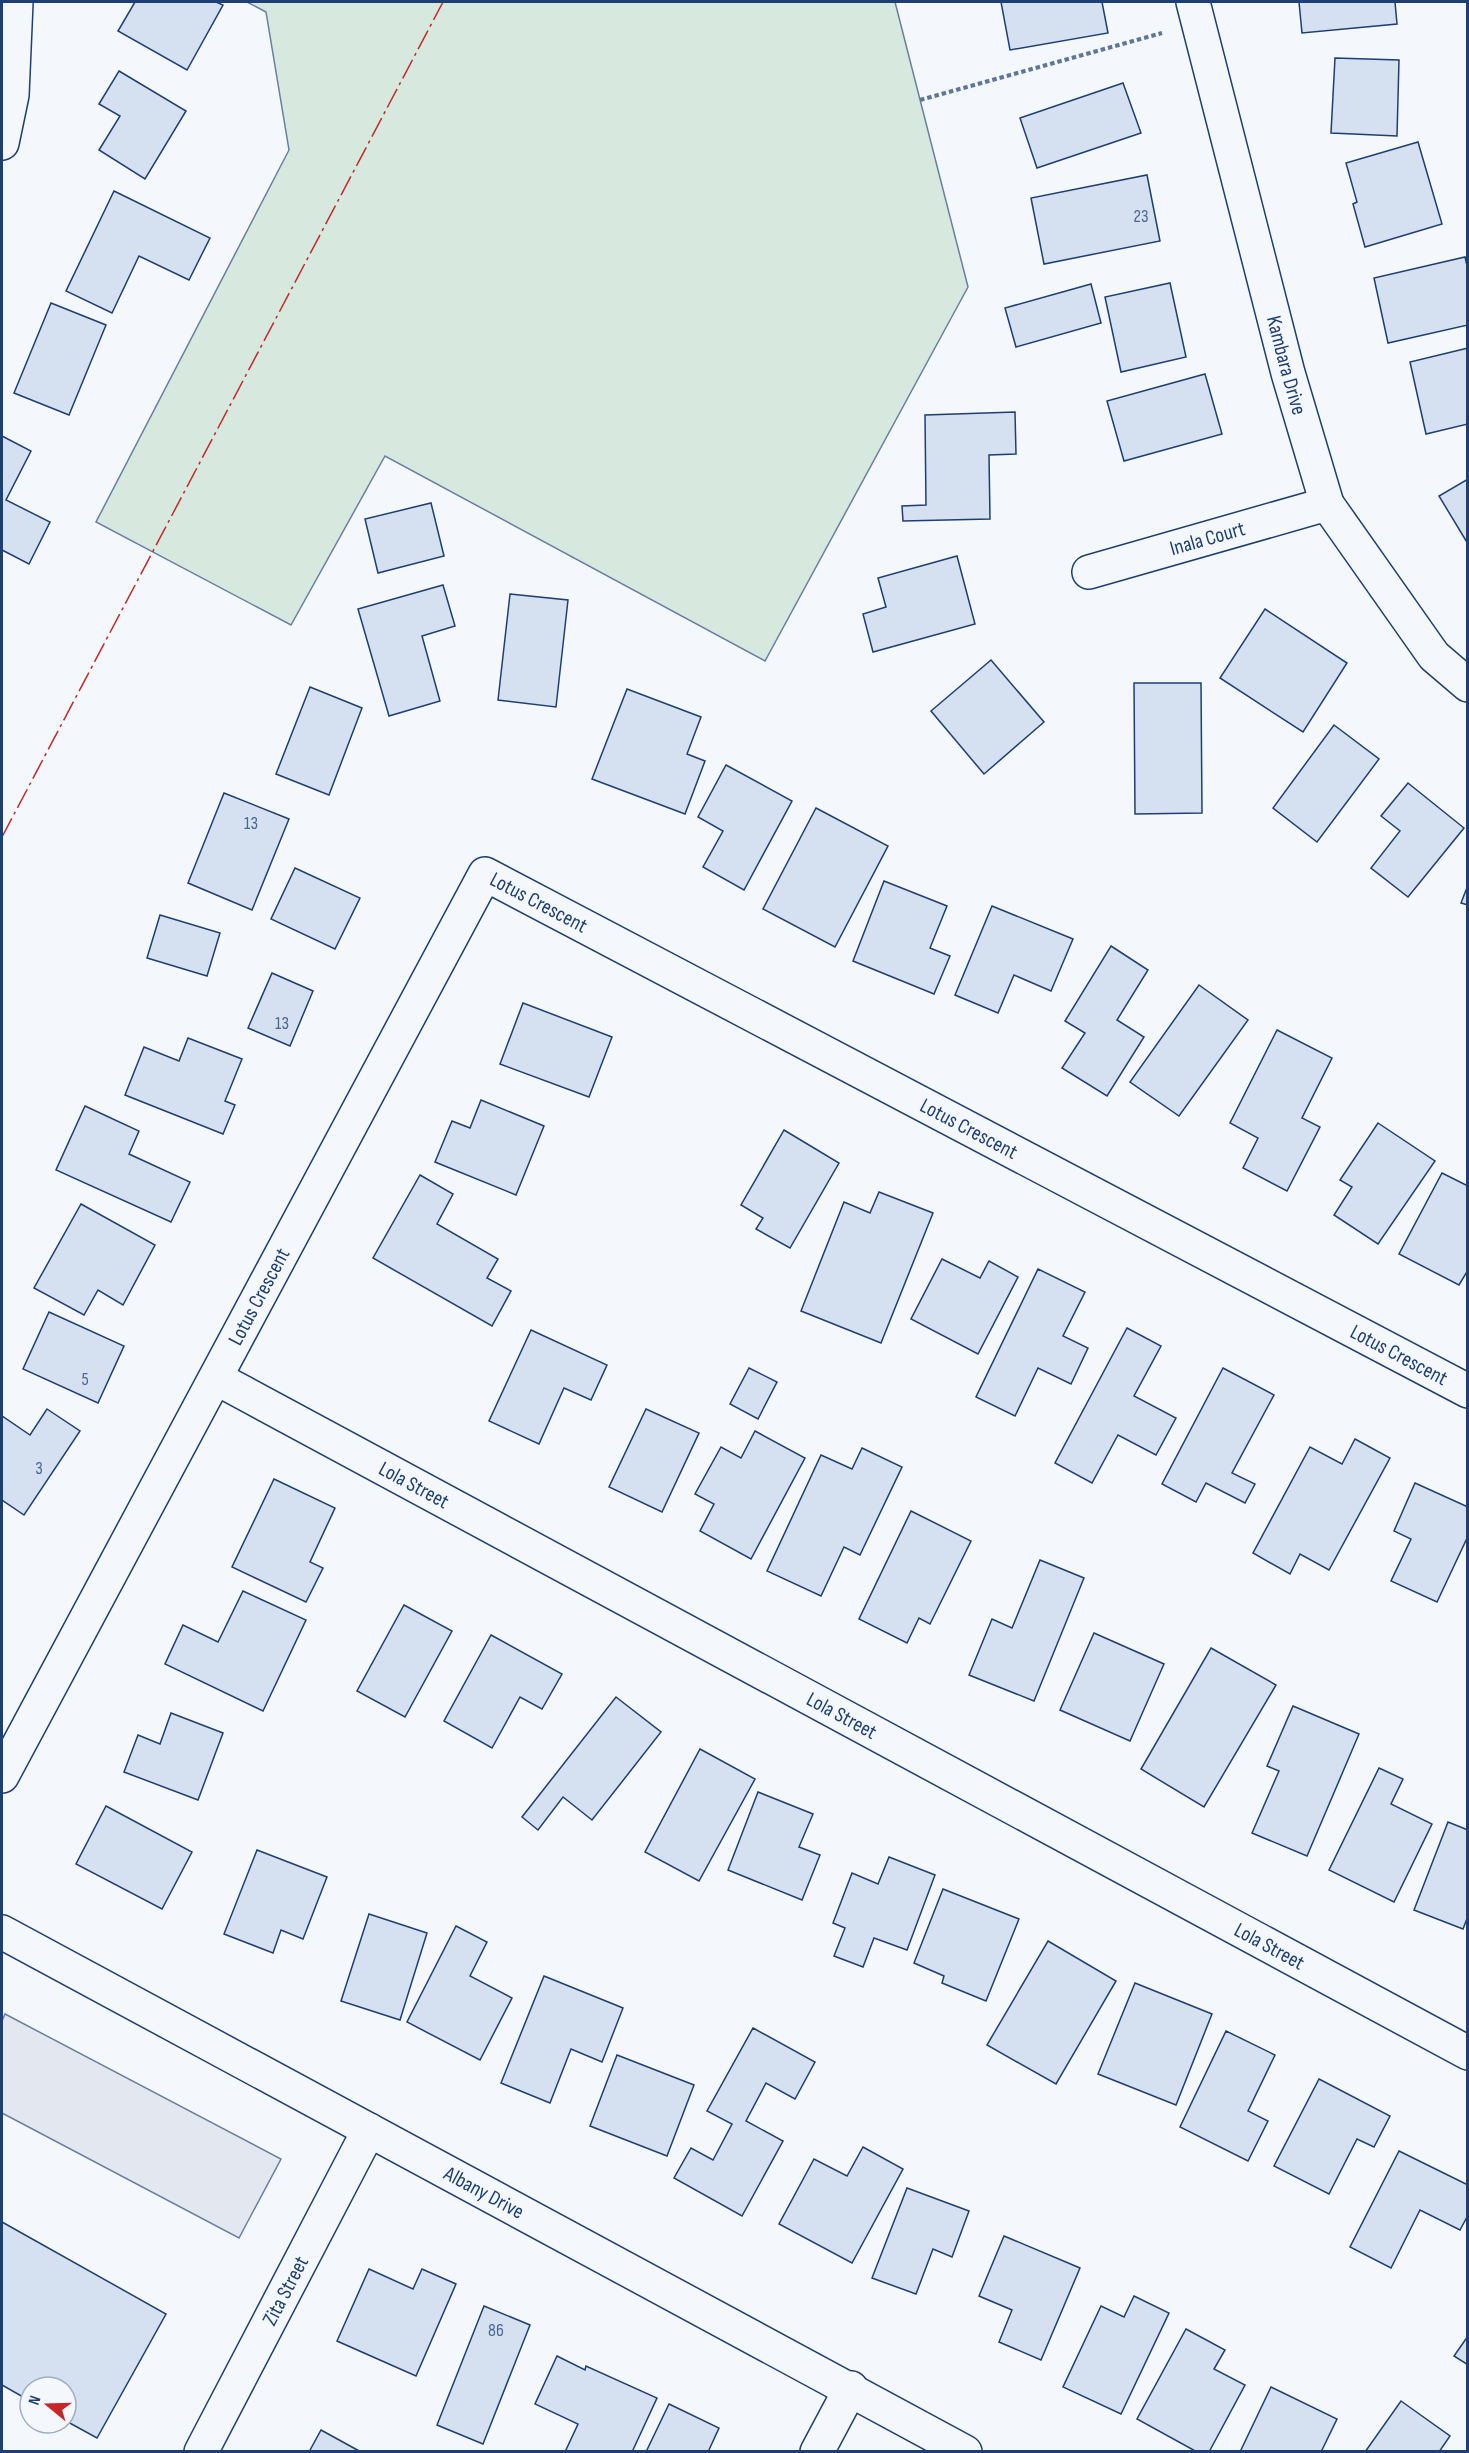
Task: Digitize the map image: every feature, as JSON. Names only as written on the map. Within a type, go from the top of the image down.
[{"type":"street","points":[[2,143],[12,94],[16,2]]},
{"type":"street","name":"Kambara Drive","points":[[1196,12],[1288,373],[1327,504],[1434,657],[1467,685]]},
{"type":"street","name":"Inala Court","points":[[1089,572],[1327,504]]},
{"type":"street","name":"Lotus Crescent","points":[[2,1776],[485,874],[1467,1391]]},
{"type":"street","name":"Lola Street","points":[[216,1378],[1467,2053]]},
{"type":"street","name":"Albany Drive","points":[[2,1932],[965,2451]]},
{"type":"street","name":"Zita Street","points":[[201,2451],[369,2130]]},
{"type":"street","points":[[818,2451],[851,2388]]},
{"type":"path","points":[[920,100],[1196,12]]},
{"type":"shaded area","points":[[247,2],[895,2],[968,287],[765,661],[385,456],[291,625],[96,522],[289,150],[266,12]]},
{"type":"shaded area","points":[[5,2014],[281,2159],[239,2238],[2,2113],[2,2021]]},
{"type":"building","points":[[135,2],[216,2],[223,5],[187,70],[118,31]]},
{"type":"building","points":[[1001,2],[1102,2],[1108,33],[1010,50]]},
{"type":"building","points":[[1299,2],[1395,2],[1397,24],[1302,33]]},
{"type":"building","points":[[1335,58],[1399,60],[1397,136],[1331,133]]},
{"type":"building","points":[[119,71],[186,111],[145,179],[99,150],[120,116],[99,104]]},
{"type":"building","points":[[1123,83],[1141,133],[1037,168],[1020,118]]},
{"type":"building","points":[[1418,142],[1442,224],[1365,247],[1353,204],[1357,202],[1346,163]]},
{"type":"building","points":[[1147,175],[1160,241],[1044,264],[1031,198]]},
{"type":"building","points":[[114,191],[210,238],[189,280],[139,256],[112,313],[66,291]]},
{"type":"building","points":[[1465,257],[1468,270],[1468,325],[1388,343],[1374,278]]},
{"type":"building","points":[[1170,283],[1186,357],[1121,372],[1105,297]]},
{"type":"building","points":[[1091,284],[1101,323],[1016,347],[1005,308]]},
{"type":"building","points":[[51,303],[106,325],[69,415],[14,393]]},
{"type":"building","points":[[1468,348],[1468,424],[1426,434],[1410,362]]},
{"type":"building","points":[[1205,374],[1222,434],[1124,461],[1107,401]]},
{"type":"building","points":[[1015,412],[1016,454],[989,455],[990,519],[903,521],[902,506],[926,505],[925,415]]},
{"type":"building","points":[[2,436],[31,451],[6,500],[50,522],[29,564],[2,550]]},
{"type":"building","points":[[1468,479],[1468,544],[1439,496]]},
{"type":"building","points":[[431,503],[444,556],[378,573],[365,519]]},
{"type":"building","points":[[957,556],[975,624],[873,652],[863,614],[886,607],[878,578]]},
{"type":"building","points":[[443,585],[455,626],[422,636],[440,701],[389,716],[358,609]]},
{"type":"building","points":[[510,594],[568,600],[556,707],[498,700]]},
{"type":"building","points":[[1265,609],[1347,663],[1303,732],[1220,678]]},
{"type":"building","points":[[991,660],[1044,722],[984,774],[931,711]]},
{"type":"building","points":[[1134,683],[1201,683],[1202,813],[1135,814]]},
{"type":"building","points":[[310,687],[362,708],[329,795],[276,774]]},
{"type":"building","points":[[627,689],[701,717],[687,754],[705,761],[685,814],[592,779]]},
{"type":"building","points":[[1334,725],[1379,759],[1317,842],[1273,808]]},
{"type":"building","points":[[726,765],[792,801],[744,890],[703,867],[723,831],[698,817]]},
{"type":"building","points":[[1408,783],[1464,828],[1408,897],[1371,868],[1400,831],[1381,816]]},
{"type":"building","points":[[224,793],[289,819],[252,910],[188,883]]},
{"type":"building","points":[[816,808],[888,846],[835,947],[763,909]]},
{"type":"building","points":[[295,868],[360,898],[335,949],[271,919]]},
{"type":"building","points":[[884,881],[947,906],[930,948],[950,956],[934,994],[853,961]]},
{"type":"building","points":[[1468,885],[1468,905],[1461,903]]},
{"type":"building","points":[[992,906],[1073,939],[1051,991],[1014,975],[998,1013],[955,995]]},
{"type":"building","points":[[160,915],[220,933],[207,976],[147,958]]},
{"type":"building","points":[[1111,946],[1148,970],[1117,1020],[1144,1037],[1107,1096],[1062,1068],[1085,1033],[1065,1021]]},
{"type":"building","points":[[272,973],[313,991],[290,1046],[248,1028]]},
{"type":"building","points":[[1199,985],[1248,1020],[1179,1116],[1130,1082]]},
{"type":"building","points":[[523,1003],[612,1037],[589,1097],[500,1064]]},
{"type":"building","points":[[1277,1030],[1332,1058],[1302,1118],[1320,1127],[1287,1191],[1243,1168],[1258,1138],[1230,1123]]},
{"type":"building","points":[[188,1038],[242,1059],[225,1101],[235,1105],[223,1134],[125,1095],[144,1047],[179,1061]]},
{"type":"building","points":[[481,1100],[544,1126],[516,1195],[435,1162],[452,1121],[470,1128]]},
{"type":"building","points":[[85,1106],[139,1131],[129,1154],[190,1182],[171,1222],[56,1170]]},
{"type":"building","points":[[1378,1123],[1435,1161],[1378,1244],[1334,1215],[1352,1187],[1340,1180]]},
{"type":"building","points":[[784,1130],[839,1163],[790,1248],[756,1229],[763,1218],[741,1205]]},
{"type":"building","points":[[1442,1173],[1468,1186],[1468,1270],[1459,1285],[1399,1254]]},
{"type":"building","points":[[420,1175],[453,1194],[437,1224],[498,1259],[487,1278],[511,1291],[492,1326],[373,1258]]},
{"type":"building","points":[[879,1192],[933,1213],[881,1343],[801,1311],[844,1202],[870,1213]]},
{"type":"building","points":[[81,1204],[155,1245],[123,1305],[98,1290],[84,1315],[34,1288]]},
{"type":"building","points":[[942,1259],[980,1278],[989,1261],[1018,1277],[978,1354],[911,1319]]},
{"type":"building","points":[[1038,1269],[1085,1292],[1063,1336],[1088,1348],[1071,1384],[1038,1368],[1015,1416],[976,1397]]},
{"type":"building","points":[[49,1312],[124,1346],[98,1403],[23,1369]]},
{"type":"building","points":[[1127,1328],[1161,1346],[1134,1396],[1176,1418],[1156,1455],[1118,1435],[1092,1483],[1055,1463]]},
{"type":"building","points":[[531,1330],[607,1365],[591,1400],[564,1388],[539,1444],[489,1421]]},
{"type":"building","points":[[749,1368],[777,1382],[758,1419],[730,1404]]},
{"type":"building","points":[[1223,1368],[1274,1395],[1232,1473],[1255,1484],[1245,1503],[1206,1483],[1196,1502],[1162,1484]]},
{"type":"building","points":[[47,1409],[80,1431],[24,1515],[2,1500],[2,1416],[30,1435]]},
{"type":"building","points":[[646,1409],[699,1433],[662,1512],[609,1487]]},
{"type":"building","points":[[755,1431],[805,1458],[751,1559],[700,1531],[714,1504],[695,1494],[721,1447],[741,1458]]},
{"type":"building","points":[[1355,1439],[1390,1458],[1329,1570],[1300,1554],[1290,1574],[1253,1553],[1310,1447],[1342,1464]]},
{"type":"building","points":[[862,1448],[902,1467],[860,1555],[844,1547],[821,1596],[767,1571],[821,1455],[852,1469]]},
{"type":"building","points":[[274,1479],[335,1508],[310,1562],[323,1568],[306,1602],[232,1567]]},
{"type":"building","points":[[1415,1483],[1468,1507],[1468,1536],[1437,1602],[1391,1581],[1411,1539],[1394,1531]]},
{"type":"building","points":[[911,1511],[971,1541],[930,1624],[919,1618],[907,1643],[859,1619]]},
{"type":"building","points":[[1040,1560],[1084,1578],[1034,1701],[969,1675],[992,1619],[1012,1628]]},
{"type":"building","points":[[243,1591],[306,1620],[263,1711],[165,1664],[183,1625],[218,1642]]},
{"type":"building","points":[[404,1605],[452,1631],[405,1717],[357,1691]]},
{"type":"building","points":[[1094,1633],[1164,1664],[1130,1741],[1060,1710]]},
{"type":"building","points":[[491,1635],[562,1674],[542,1709],[520,1697],[492,1748],[444,1721]]},
{"type":"building","points":[[1211,1648],[1276,1685],[1204,1807],[1141,1769]]},
{"type":"building","points":[[616,1697],[661,1732],[592,1820],[563,1797],[538,1830],[522,1817]]},
{"type":"building","points":[[1293,1706],[1359,1734],[1307,1856],[1252,1833],[1279,1771],[1267,1766]]},
{"type":"building","points":[[171,1713],[223,1733],[198,1800],[124,1772],[138,1735],[160,1744]]},
{"type":"building","points":[[700,1749],[755,1779],[699,1881],[645,1852]]},
{"type":"building","points":[[1379,1768],[1403,1779],[1391,1804],[1432,1824],[1394,1902],[1329,1870]]},
{"type":"building","points":[[758,1792],[813,1814],[799,1847],[820,1855],[802,1900],[728,1870]]},
{"type":"building","points":[[106,1806],[192,1852],[162,1909],[76,1864]]},
{"type":"building","points":[[1448,1822],[1468,1830],[1468,1916],[1463,1929],[1414,1910]]},
{"type":"building","points":[[257,1850],[327,1877],[303,1939],[281,1930],[273,1953],[224,1934]]},
{"type":"building","points":[[889,1857],[935,1875],[907,1950],[874,1938],[863,1967],[834,1956],[845,1928],[833,1923],[852,1873],[878,1884]]},
{"type":"building","points":[[943,1889],[1019,1919],[986,2001],[942,1983],[944,1976],[914,1963]]},
{"type":"building","points":[[369,1914],[427,1933],[400,2020],[341,2001]]},
{"type":"building","points":[[456,1926],[487,1942],[470,1976],[512,1998],[480,2060],[407,2022]]},
{"type":"building","points":[[1048,1941],[1116,1981],[1056,2084],[987,2045]]},
{"type":"building","points":[[544,1976],[623,2008],[602,2062],[571,2049],[550,2103],[501,2083]]},
{"type":"building","points":[[1135,1983],[1212,2014],[1176,2105],[1098,2074]]},
{"type":"building","points":[[753,2028],[815,2062],[795,2099],[766,2083],[746,2121],[783,2141],[742,2216],[674,2178],[691,2148],[713,2160],[732,2124],[707,2111]]},
{"type":"building","points":[[1226,2031],[1275,2055],[1248,2111],[1268,2121],[1248,2161],[1180,2127]]},
{"type":"building","points":[[617,2055],[694,2085],[667,2156],[590,2126]]},
{"type":"building","points":[[1319,2079],[1390,2116],[1374,2147],[1357,2139],[1329,2194],[1274,2166]]},
{"type":"building","points":[[863,2147],[903,2169],[852,2263],[779,2224],[814,2159],[847,2176]]},
{"type":"building","points":[[1399,2151],[1468,2185],[1468,2215],[1460,2230],[1420,2210],[1391,2268],[1350,2247]]},
{"type":"building","points":[[907,2188],[969,2211],[952,2257],[933,2249],[916,2294],[872,2278]]},
{"type":"building","points":[[2,2222],[166,2314],[97,2438],[78,2428],[78,2375],[18,2375],[18,2394],[2,2385]]},
{"type":"building","points":[[1004,2236],[1080,2268],[1041,2360],[999,2342],[1012,2310],[979,2296]]},
{"type":"building","points":[[369,2269],[413,2289],[422,2269],[456,2284],[416,2376],[337,2341]]},
{"type":"building","points":[[1134,2296],[1169,2313],[1121,2414],[1063,2387],[1101,2306],[1124,2317]]},
{"type":"building","points":[[484,2306],[530,2325],[483,2444],[437,2425]]},
{"type":"building","points":[[1186,2329],[1225,2350],[1214,2369],[1245,2385],[1209,2452],[1197,2452],[1137,2419]]},
{"type":"building","points":[[1468,2336],[1468,2365],[1454,2356]]},
{"type":"building","points":[[557,2356],[585,2370],[586,2366],[657,2398],[632,2452],[565,2452],[578,2424],[535,2404]]},
{"type":"building","points":[[1271,2387],[1337,2419],[1321,2452],[1240,2452]]},
{"type":"building","points":[[1401,2401],[1450,2436],[1439,2452],[1365,2452]]},
{"type":"building","points":[[669,2404],[719,2428],[708,2452],[646,2452]]},
{"type":"building","points":[[321,2430],[361,2452],[309,2452]]},
{"type":"power","points":[[2,837],[443,2]]}]
